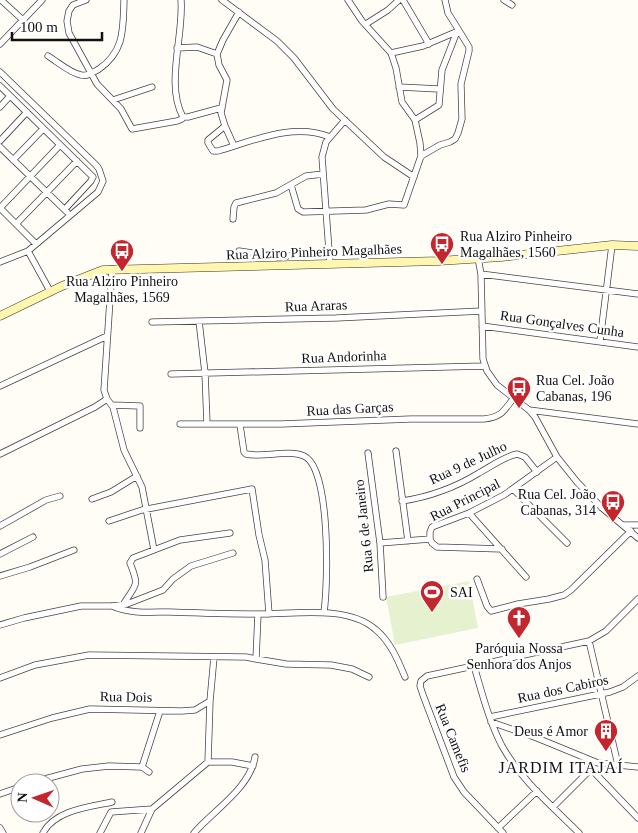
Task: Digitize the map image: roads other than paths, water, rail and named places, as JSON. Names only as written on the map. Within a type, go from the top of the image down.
[{"type":"street","points":[[2,0],[23,20]]},
{"type":"street","points":[[86,0],[71,2],[67,26],[69,33],[97,84],[113,100],[132,129],[177,121],[182,119],[182,117],[221,108]]},
{"type":"street","points":[[48,56],[81,75],[91,74],[105,65],[122,40],[124,0]]},
{"type":"street","points":[[181,0],[181,22],[175,81],[182,117]]},
{"type":"street","points":[[222,0],[277,41],[294,58],[333,109],[384,157],[414,177]]},
{"type":"street","points":[[291,185],[300,211],[366,210],[389,204],[404,205],[414,177],[420,156],[420,143],[415,120],[402,102],[396,68],[391,53],[348,0]]},
{"type":"street","points":[[366,24],[401,0],[429,44]]},
{"type":"street","points":[[420,156],[455,139],[461,126],[461,84],[469,47],[448,13],[446,0]]},
{"type":"street","points":[[504,0],[512,5]]},
{"type":"street","points":[[0,44],[39,1]]},
{"type":"street","points":[[234,146],[225,126],[221,108],[225,97],[227,80],[219,65],[217,54],[239,12]]},
{"type":"street","points":[[391,53],[429,44],[457,30]]},
{"type":"street","points":[[415,120],[437,107],[442,70],[457,30]]},
{"type":"street","points":[[0,31],[6,37]]},
{"type":"street","points":[[177,48],[197,47],[217,54]]},
{"type":"street","points":[[0,72],[100,169],[103,179],[101,188],[28,251],[0,262]]},
{"type":"street","points":[[0,86],[92,175],[93,179],[64,209]]},
{"type":"street","points":[[113,100],[152,87]]},
{"type":"street","points":[[399,87],[439,89]]},
{"type":"street","points":[[0,107],[10,96]]},
{"type":"street","points":[[0,140],[27,112]]},
{"type":"street","points":[[330,264],[323,150],[330,137],[346,120]]},
{"type":"street","points":[[225,126],[209,139],[208,144],[215,151],[282,133],[314,133],[330,137]]},
{"type":"street","points":[[13,160],[43,129]]},
{"type":"street","points":[[36,244],[0,208],[60,145]]},
{"type":"street","points":[[0,147],[70,215]]},
{"type":"street","points":[[16,224],[77,161]]},
{"type":"street","points":[[233,219],[236,203],[276,193],[306,176],[323,174]]},
{"type":"street","points":[[600,341],[612,245]]},
{"type":"street","name":"Rua Alziro Pinheiro Magalhães","points":[[0,316],[94,272],[112,269],[330,264],[478,258],[612,245],[638,246]]},
{"type":"street","points":[[28,251],[50,292]]},
{"type":"street","points":[[239,251],[278,256],[328,251]]},
{"type":"street","points":[[478,258],[481,274],[484,366],[497,385],[529,410],[558,457],[586,492],[638,538]]},
{"type":"street","points":[[112,269],[104,390],[107,399],[112,404],[124,450],[145,496],[154,550]]},
{"type":"street","points":[[481,274],[638,294]]},
{"type":"street","name":"Rua Araras","points":[[152,322],[336,318],[482,311]]},
{"type":"street","points":[[199,321],[205,373],[207,424]]},
{"type":"street","name":"Rua Gonçalves Cunha","points":[[482,326],[638,347]]},
{"type":"street","points":[[0,386],[107,336]]},
{"type":"street","name":"Rua Andorinha","points":[[171,374],[484,366]]},
{"type":"street","points":[[0,454],[95,408],[107,399]]},
{"type":"street","name":"Rua das Garças","points":[[180,424],[240,425],[411,419],[484,419],[501,415],[513,399]]},
{"type":"street","points":[[112,404],[140,406],[140,428]]},
{"type":"street","points":[[529,410],[638,424]]},
{"type":"street","points":[[240,425],[244,452],[246,454],[302,455],[310,460],[316,469],[326,532],[327,580],[324,612]]},
{"type":"street","points":[[396,451],[408,541]]},
{"type":"street","name":"Rua 6 de Janeiro","points":[[368,452],[380,544],[383,597]]},
{"type":"street","name":"Rua 9 de Julho","points":[[402,501],[429,495],[457,484],[505,458],[517,454],[525,457],[537,472]]},
{"type":"street","name":"Rua Principal","points":[[380,544],[430,539],[432,527],[469,513],[513,489],[558,457]]},
{"type":"street","points":[[92,499],[111,492],[137,476]]},
{"type":"street","points":[[109,521],[146,509],[252,489],[265,560],[269,614]]},
{"type":"street","points":[[513,489],[566,544]]},
{"type":"street","points":[[0,526],[46,500],[60,496]]},
{"type":"street","points":[[469,513],[526,577]]},
{"type":"street","points":[[624,525],[638,525]]},
{"type":"street","points":[[477,579],[489,611],[557,598],[571,590],[631,531]]},
{"type":"street","points":[[124,605],[136,581],[130,560],[190,538],[230,533]]},
{"type":"street","points":[[0,554],[33,537]]},
{"type":"street","points":[[430,539],[434,546],[438,547],[502,549]]},
{"type":"street","points":[[0,576],[74,550]]},
{"type":"street","points":[[0,624],[81,606],[124,605],[164,590],[173,579],[191,566],[233,553]]},
{"type":"street","points":[[578,833],[537,791],[516,767],[503,748],[491,720],[474,666],[589,641],[606,631],[638,599]]},
{"type":"street","points":[[112,606],[135,612],[269,614],[324,612],[364,621],[376,629],[393,650],[405,677]]},
{"type":"street","points":[[256,659],[258,614]]},
{"type":"street","points":[[589,641],[618,765]]},
{"type":"street","points":[[0,678],[35,665],[89,655],[133,654],[246,657],[286,664],[332,664],[352,669],[369,677]]},
{"type":"street","points":[[208,762],[214,657]]},
{"type":"street","name":"Rua Camefis","points":[[474,666],[423,678],[420,686],[454,777],[464,792],[501,831]]},
{"type":"street","name":"Rua dos Cabiros","points":[[491,720],[602,694],[623,687],[638,676]]},
{"type":"street","name":"Rua Dois","points":[[0,735],[52,718],[90,709],[192,711],[210,701]]},
{"type":"street","points":[[142,767],[160,711]]},
{"type":"street","points":[[491,720],[598,763],[638,767]]},
{"type":"street","points":[[194,833],[230,799],[253,766],[255,757]]},
{"type":"street","points":[[583,757],[591,769],[638,818]]},
{"type":"street","points":[[141,833],[152,809],[208,762],[232,762],[253,766]]},
{"type":"street","points":[[60,775],[82,769],[109,766],[142,767],[149,772]]},
{"type":"street","points":[[553,807],[591,769]]},
{"type":"street","points":[[501,831],[537,791]]},
{"type":"street","points":[[44,833],[47,827],[60,816],[112,802]]},
{"type":"street","points":[[100,833],[111,812],[152,809]]},
{"type":"street","points":[[0,828],[3,833]]},
{"type":"place","name":"Rua Alziro Pinheiro Magalhães, 1560","points":[[442,265]]},
{"type":"place","name":"Rua Alziro Pinheiro Magalhães, 1569","points":[[122,272]]},
{"type":"place","name":"Rua Cel. João Cabanas, 196","points":[[519,409]]},
{"type":"place","name":"Rua Cel. João Cabanas, 314","points":[[613,523]]},
{"type":"place","name":"SAI","points":[[432,613]]},
{"type":"place","name":"Paróquia Nossa Senhora dos Anjos","points":[[519,639]]},
{"type":"place","name":"Deus é Amor","points":[[606,752]]},
{"type":"district","name":"JARDIM ITAJAÍ","points":[[561,767]]}]
